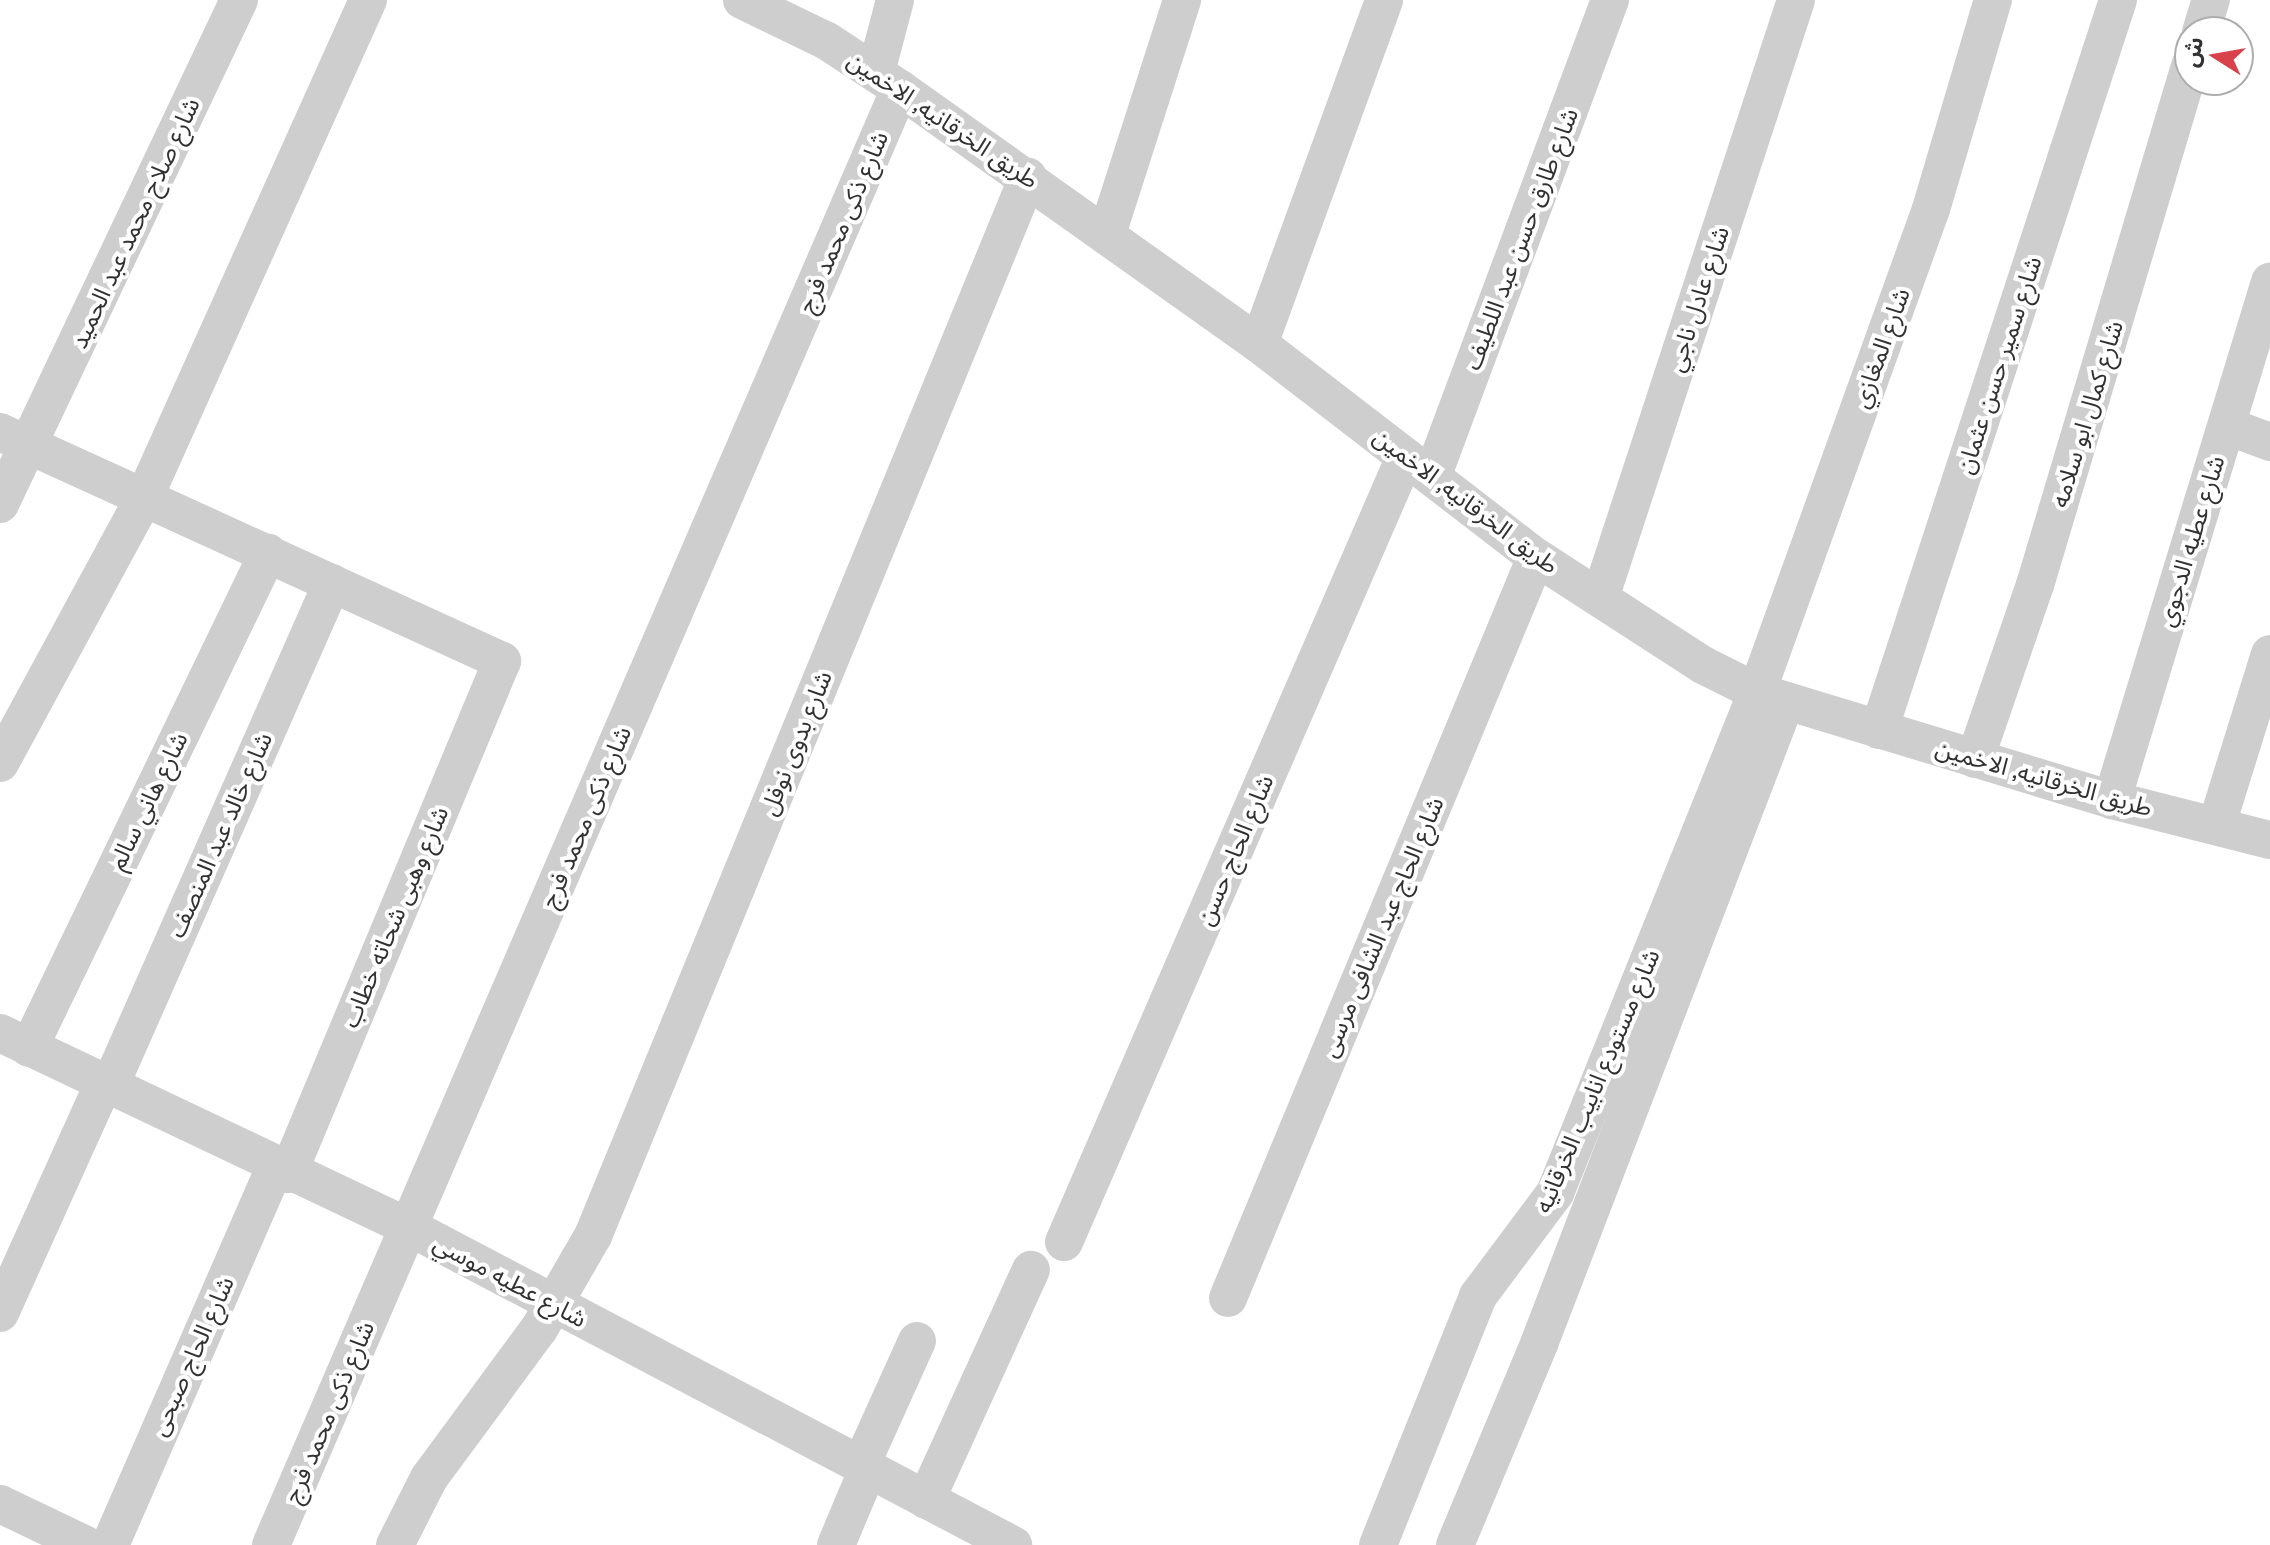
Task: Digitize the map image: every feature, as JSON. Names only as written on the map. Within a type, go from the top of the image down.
[{"type":"street","name":"شارع صلاح محمد عبد الحميد","points":[[0,504],[16,439],[239,0]]},
{"type":"street","points":[[0,763],[144,498],[368,0]]},
{"type":"street","name":"شارع ذكى محمد فرج","points":[[271,1545],[409,1227],[888,80],[895,0]]},
{"type":"street","points":[[1107,234],[1182,0]]},
{"type":"street","points":[[1259,344],[1384,0]]},
{"type":"street","name":"شارع طارق حسن عبد اللطيف","points":[[1419,467],[1610,0]]},
{"type":"street","name":"شارع عادل ناجي","points":[[1600,598],[1796,0]]},
{"type":"street","name":"شارع المغازي","points":[[1772,697],[1931,209],[1993,0]]},
{"type":"street","name":"شارع سمير حسن عثمان","points":[[1879,730],[2118,0]]},
{"type":"street","name":"طريق الخرقانيه, الاخمين","points":[[756,3],[888,80],[1028,177],[1259,344],[1536,557],[1600,598],[1772,697],[2112,800],[2217,824],[2270,840]]},
{"type":"street","name":"شارع كمال ابو سلامه","points":[[1975,759],[2035,585],[2181,96]]},
{"type":"street","name":"شارع بدوى نوفل","points":[[395,1545],[458,1433],[555,1305],[593,1236],[1028,177]]},
{"type":"street","name":"شارع عطيه الدجوي","points":[[2112,800],[2270,282]]},
{"type":"street","points":[[2227,426],[2270,442]]},
{"type":"street","points":[[16,439],[332,583]]},
{"type":"street","name":"شارع الحاج حسن","points":[[1064,1242],[1419,467]]},
{"type":"street","name":"شارع هاني سالم","points":[[15,1041],[268,553]]},
{"type":"street","name":"شارع الحاج عبد الشافى مرسى","points":[[1228,1298],[1536,557]]},
{"type":"street","name":"شارع وهبى شحاته خطاب","points":[[282,1170],[502,661],[332,583]]},
{"type":"street","name":"شارع خالد عبد المنصف","points":[[0,1313],[106,1086],[332,583]]},
{"type":"street","points":[[2217,824],[2270,654]]},
{"type":"street","name":"شارع مستودع انابيب الخرقانيه","points":[[1378,1545],[1478,1296],[1555,1193],[1772,697]]},
{"type":"street","name":"شارع مستودع انابيب الخرقانيه","points":[[1455,1545],[1539,1344],[1772,697]]},
{"type":"street","name":"شارع عطيه موسي","points":[[15,1041],[282,1170],[409,1227],[1013,1545]]},
{"type":"street","name":"شارع الحاج صبحى","points":[[110,1545],[282,1170]]},
{"type":"street","points":[[926,1500],[1031,1270]]},
{"type":"street","points":[[836,1545],[864,1467],[917,1341]]},
{"type":"street","points":[[0,1504],[86,1545]]}]
